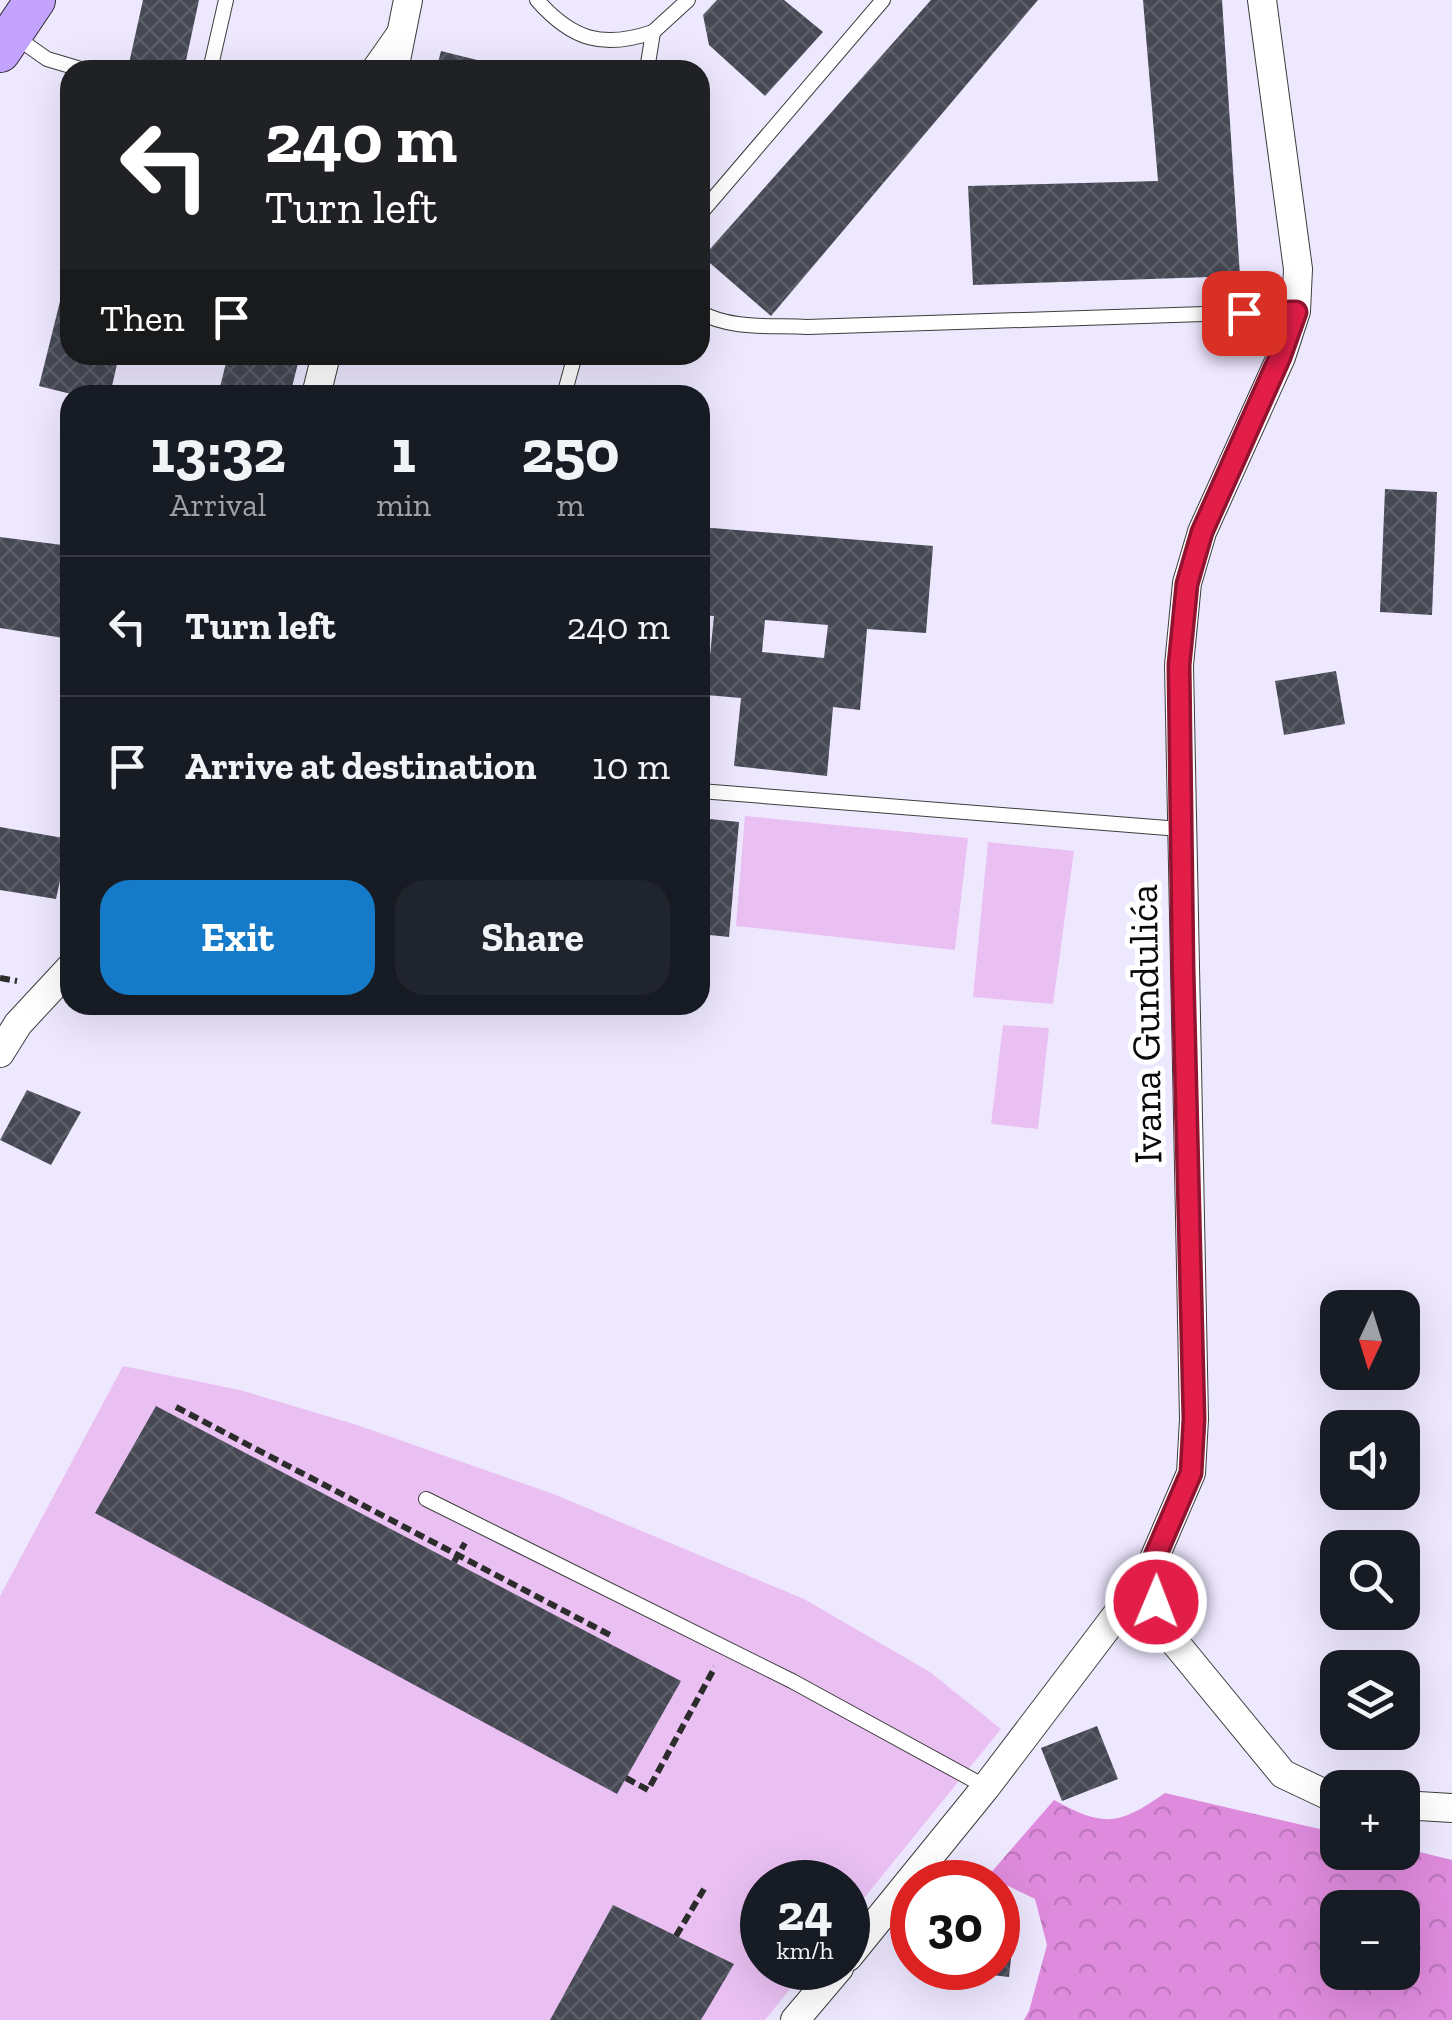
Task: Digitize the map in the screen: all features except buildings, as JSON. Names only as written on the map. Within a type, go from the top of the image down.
[{"type":"main road","points":[[6,43],[35,0]]},
{"type":"street","name":"Ivana Gundulića","points":[[870,1931],[986,1787],[1147,1575],[1191,1473],[1194,1419],[1179,665],[1187,584],[1202,532],[1296,312],[1298,269],[1262,0]]},
{"type":"street","points":[[396,60],[406,8]]},
{"type":"street","points":[[0,1052],[18,1024],[60,979]]},
{"type":"street","points":[[1147,1575],[1164,1628],[1283,1774],[1320,1791]]},
{"type":"street","points":[[1420,1805],[1452,1808]]},
{"type":"street","points":[[795,2020],[820,1990]]},
{"type":"lane","points":[[212,60],[226,0]]},
{"type":"lane","points":[[536,0],[577,34],[618,43],[653,32],[688,0]]},
{"type":"lane","points":[[710,202],[883,0]]},
{"type":"lane","points":[[373,60],[406,8]]},
{"type":"lane","points":[[649,60],[653,32]]},
{"type":"lane","points":[[6,43],[60,63]]},
{"type":"lane","points":[[710,318],[731,324],[807,326],[1296,312]]},
{"type":"lane","points":[[710,792],[1180,828]]},
{"type":"lane","points":[[426,1499],[726,1648],[986,1787]]},
{"type":"path","points":[[176,1407],[610,1635]]},
{"type":"path","points":[[626,1778],[648,1790],[726,1648]]},
{"type":"path","points":[[676,1936],[704,1889]]},
{"type":"green space","points":[[1165,1793],[1320,1829],[1320,1870],[1420,1870],[1420,1852],[1452,1860],[1452,2020],[1024,2020],[1047,1945],[1035,1899],[1020,1892],[1020,1860],[1002,1860],[1054,1800],[1099,1819],[1135,1812]]},
{"type":"shaded area","points":[[745,816],[968,838],[955,950],[736,926]]},
{"type":"shaded area","points":[[988,842],[1074,851],[1053,1004],[973,997]]},
{"type":"shaded area","points":[[1003,1025],[1049,1028],[1038,1129],[991,1124]]},
{"type":"shaded area","points":[[123,1366],[240,1390],[357,1425],[556,1495],[804,1599],[930,1672],[1001,1729],[895,1860],[890,1860],[890,1866],[870,1891],[870,1860],[740,1860],[740,1990],[789,1990],[765,2020],[0,2020],[0,1596]]},
{"type":"route","points":[[1156,1602],[1147,1575],[1191,1473],[1194,1419],[1180,828],[1179,665],[1187,584],[1202,532],[1296,312],[1244,313]]}]
